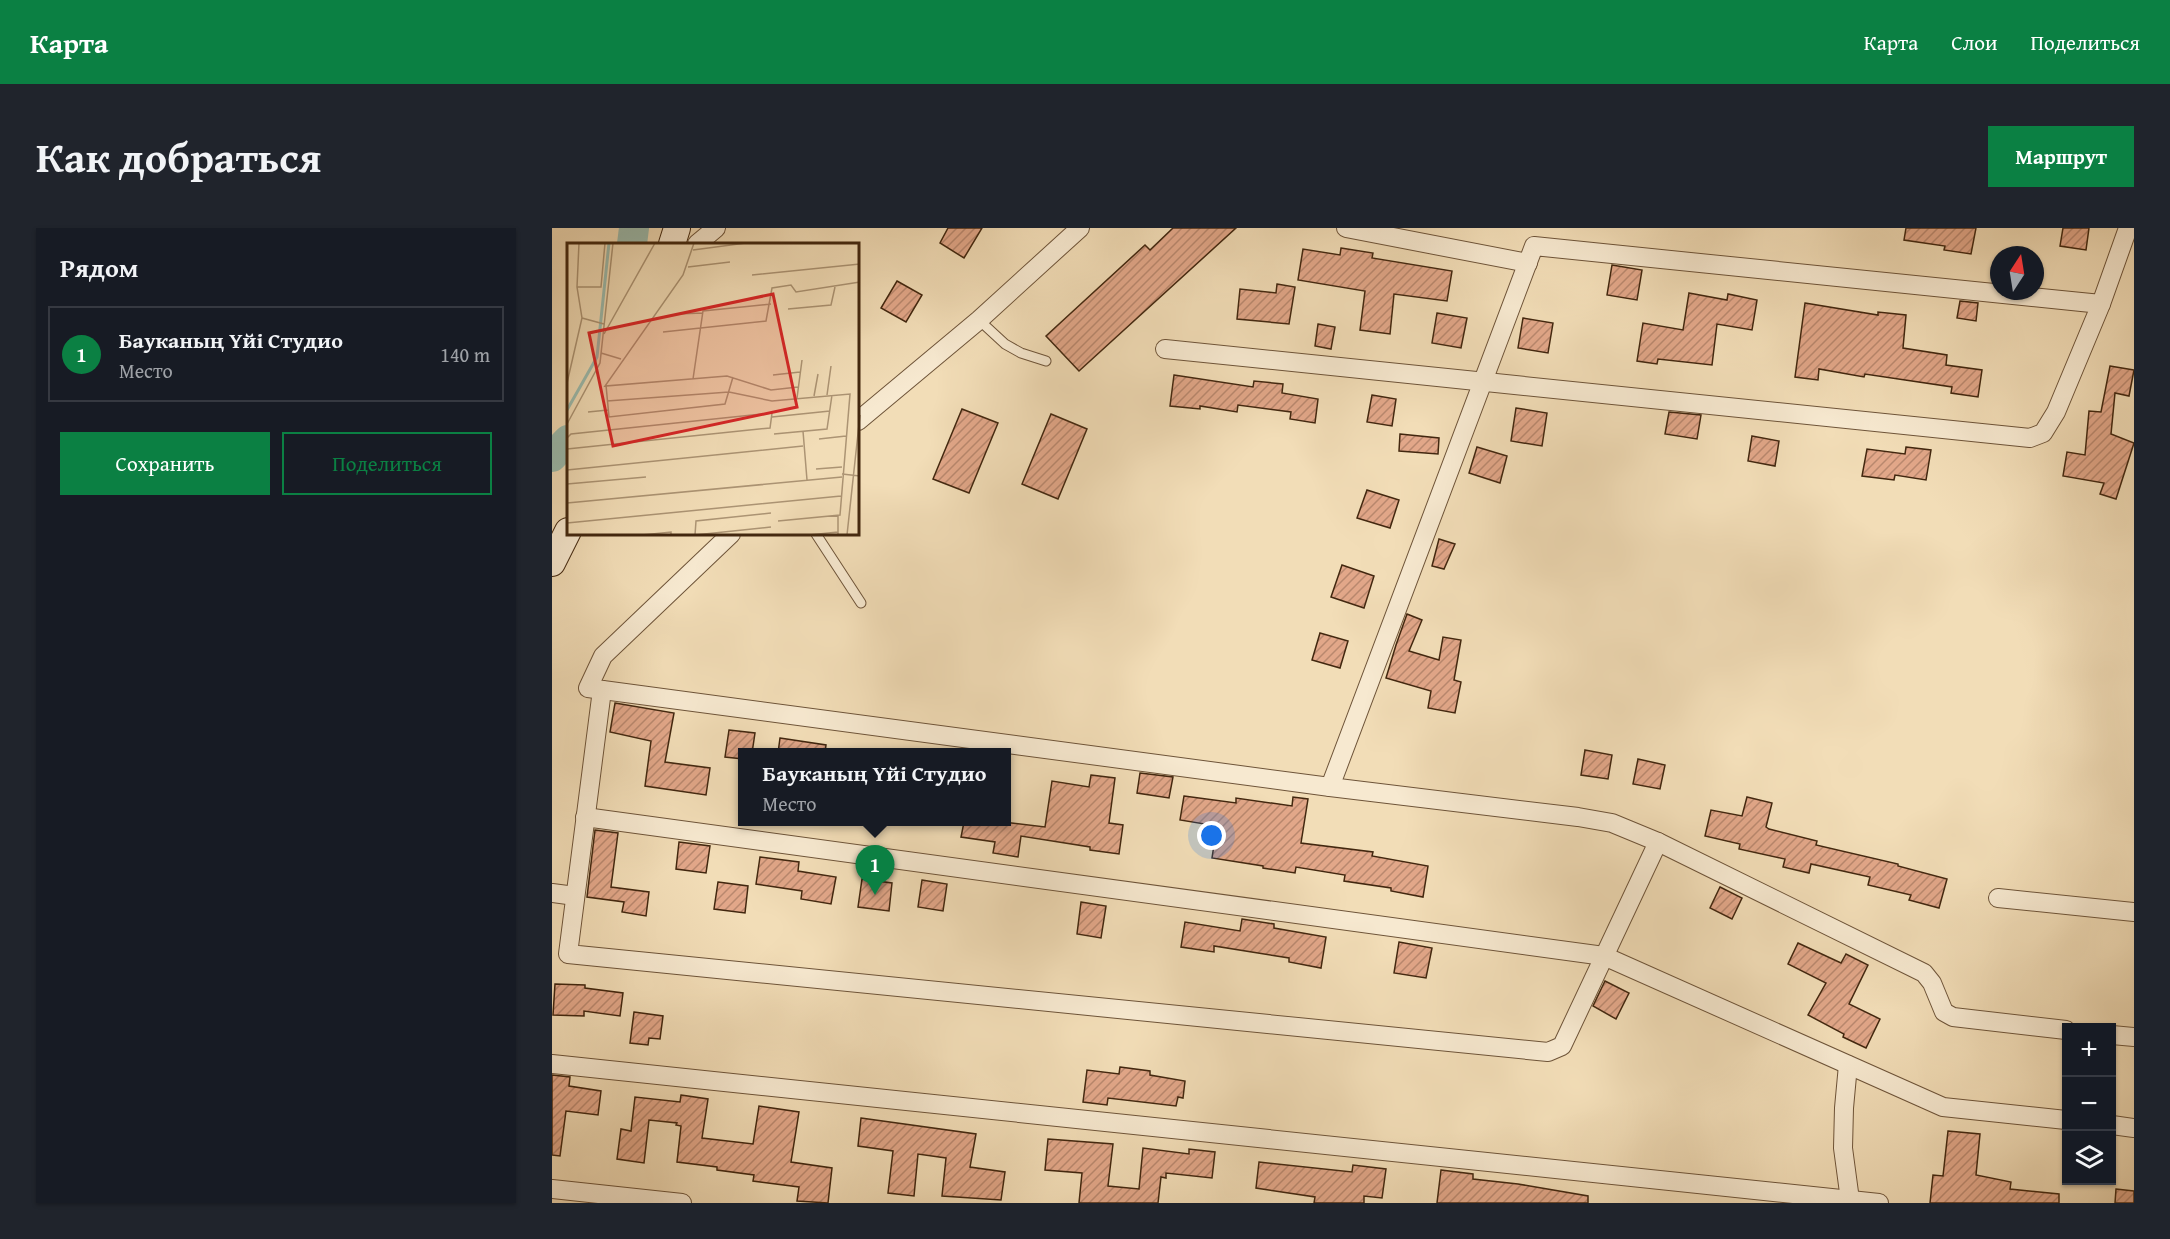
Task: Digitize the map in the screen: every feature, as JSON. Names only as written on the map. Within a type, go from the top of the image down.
[{"type":"main road","points":[[672,243],[677,228]]},
{"type":"main road","points":[[552,563],[567,533]]},
{"type":"street","points":[[698,243],[716,228]]},
{"type":"street","points":[[860,419],[979,320],[1080,228]]},
{"type":"street","points":[[1346,228],[1528,263]]},
{"type":"street","points":[[1165,349],[2030,438],[2043,433],[2056,412],[2101,304],[2128,228]]},
{"type":"street","points":[[1330,787],[1534,246],[2101,304]]},
{"type":"street","points":[[729,536],[603,656],[595,689],[585,817],[568,954],[1548,1052],[1562,1046],[1658,842]]},
{"type":"street","points":[[595,689],[1330,787],[1578,817],[1612,824],[1658,842],[1924,973],[1932,982],[1944,1012],[1953,1017],[2062,1029]]},
{"type":"street","points":[[585,817],[1604,956],[1943,1107],[2062,1119]]},
{"type":"street","points":[[552,893],[575,896]]},
{"type":"street","points":[[1998,898],[2134,912]]},
{"type":"street","points":[[2116,1035],[2134,1037]]},
{"type":"street","points":[[552,1064],[1879,1203]]},
{"type":"street","points":[[1848,1065],[1844,1108],[1844,1148],[1850,1200]]},
{"type":"street","points":[[2116,1126],[2134,1128]]},
{"type":"street","points":[[552,1189],[682,1203]]},
{"type":"lane","points":[[979,320],[1005,344],[1021,353],[1046,361]]},
{"type":"lane","points":[[817,536],[861,603]]},
{"type":"building","points":[[948,228],[982,228],[964,258],[940,243]]},
{"type":"building","points":[[1173,228],[1236,228],[1079,371],[1046,336],[1145,245],[1150,250]]},
{"type":"building","points":[[1906,228],[1976,228],[1971,254],[1944,250],[1945,246],[1904,240]]},
{"type":"building","points":[[2063,228],[2089,228],[2086,250],[2060,246]]},
{"type":"building","points":[[1341,248],[1373,253],[1372,258],[1452,271],[1447,301],[1394,294],[1390,334],[1360,330],[1365,291],[1298,280],[1303,249],[1340,255]]},
{"type":"building","points":[[1612,265],[1642,270],[1637,300],[1607,295]]},
{"type":"building","points":[[897,281],[922,295],[906,322],[881,308]]},
{"type":"building","points":[[1277,284],[1295,287],[1289,324],[1237,319],[1240,289],[1276,293]]},
{"type":"building","points":[[1689,293],[1727,300],[1728,294],[1757,300],[1752,330],[1717,324],[1712,365],[1658,359],[1657,364],[1637,361],[1643,323],[1683,330]]},
{"type":"building","points":[[1960,301],[1978,303],[1976,321],[1957,318]]},
{"type":"building","points":[[1805,303],[1878,315],[1878,312],[1906,315],[1903,348],[1947,355],[1946,365],[1982,370],[1978,397],[1951,393],[1952,387],[1865,374],[1864,377],[1819,369],[1818,380],[1795,377]]},
{"type":"building","points":[[1437,313],[1467,318],[1461,348],[1432,343]]},
{"type":"building","points":[[1523,318],[1553,323],[1548,353],[1518,348]]},
{"type":"building","points":[[1318,324],[1335,327],[1331,349],[1315,346]]},
{"type":"building","points":[[2110,366],[2134,370],[2129,396],[2115,393],[2111,434],[2134,443],[2116,499],[2100,494],[2104,483],[2063,476],[2067,452],[2085,455],[2089,411],[2101,412]]},
{"type":"building","points":[[1174,375],[1253,387],[1254,381],[1283,384],[1282,393],[1318,399],[1315,423],[1290,419],[1291,412],[1238,405],[1237,412],[1200,406],[1200,409],[1170,406]]},
{"type":"building","points":[[1372,395],[1396,399],[1392,426],[1367,422]]},
{"type":"building","points":[[1516,408],[1547,413],[1542,446],[1511,441]]},
{"type":"building","points":[[962,409],[998,423],[969,493],[933,479]]},
{"type":"building","points":[[1669,412],[1701,415],[1697,439],[1665,434]]},
{"type":"building","points":[[1051,414],[1087,429],[1058,499],[1022,484]]},
{"type":"building","points":[[1400,434],[1439,438],[1438,454],[1399,451]]},
{"type":"building","points":[[1752,436],[1779,441],[1775,466],[1748,461]]},
{"type":"building","points":[[1477,447],[1507,456],[1500,483],[1469,473]]},
{"type":"building","points":[[1906,447],[1931,450],[1926,480],[1895,475],[1894,480],[1862,476],[1867,449],[1905,454]]},
{"type":"building","points":[[1367,490],[1399,500],[1390,528],[1357,518]]},
{"type":"building","points":[[1439,539],[1455,544],[1444,569],[1432,566]]},
{"type":"building","points":[[1342,565],[1374,576],[1364,608],[1331,597]]},
{"type":"building","points":[[1407,614],[1422,620],[1409,651],[1439,660],[1443,637],[1461,640],[1454,680],[1461,682],[1455,713],[1428,708],[1431,691],[1386,678]]},
{"type":"building","points":[[1320,633],[1348,641],[1340,668],[1312,660]]},
{"type":"building","points":[[615,703],[674,713],[665,762],[710,768],[706,795],[645,786],[651,741],[610,732]]},
{"type":"building","points":[[729,730],[755,733],[753,748],[738,748],[738,758],[725,757]]},
{"type":"building","points":[[780,738],[826,745],[826,748],[779,748]]},
{"type":"building","points":[[1585,750],[1612,755],[1608,779],[1581,775]]},
{"type":"building","points":[[1638,759],[1665,765],[1660,789],[1633,784]]},
{"type":"building","points":[[1140,773],[1173,777],[1169,798],[1137,793]]},
{"type":"building","points":[[1091,775],[1115,778],[1109,823],[1123,825],[1119,854],[1021,836],[1018,857],[993,853],[995,842],[961,837],[963,826],[1011,826],[1011,823],[1045,827],[1052,781],[1089,787]]},
{"type":"building","points":[[1184,796],[1236,803],[1236,798],[1292,806],[1293,797],[1308,799],[1301,843],[1373,852],[1372,856],[1428,866],[1423,897],[1391,891],[1391,888],[1344,881],[1345,875],[1296,867],[1295,873],[1212,858],[1217,826],[1180,820]]},
{"type":"building","points":[[1747,797],[1772,803],[1766,827],[1769,829],[1817,841],[1816,845],[1898,864],[1898,866],[1947,879],[1939,908],[1909,900],[1911,895],[1868,885],[1870,877],[1811,864],[1809,873],[1783,867],[1785,859],[1739,849],[1740,844],[1705,836],[1711,810],[1742,816]]},
{"type":"building","points":[[595,830],[618,833],[611,887],[649,892],[646,916],[622,912],[624,902],[587,897]]},
{"type":"building","points":[[679,842],[710,846],[706,873],[676,869]]},
{"type":"building","points":[[760,857],[799,862],[798,871],[836,877],[831,904],[801,899],[802,891],[756,884]]},
{"type":"building","points":[[862,879],[892,883],[889,911],[858,907]]},
{"type":"building","points":[[922,880],[947,884],[943,911],[918,907]]},
{"type":"building","points":[[718,882],[748,886],[745,913],[714,909]]},
{"type":"building","points":[[1720,887],[1742,898],[1732,919],[1710,908]]},
{"type":"building","points":[[1081,902],[1106,906],[1101,938],[1077,934]]},
{"type":"building","points":[[1242,919],[1274,924],[1274,928],[1326,937],[1321,968],[1289,962],[1289,958],[1214,946],[1214,952],[1181,947],[1185,922],[1240,931]]},
{"type":"building","points":[[1399,942],[1432,948],[1426,978],[1394,973]]},
{"type":"building","points":[[1798,943],[1841,963],[1846,954],[1868,965],[1849,1004],[1880,1019],[1866,1048],[1843,1037],[1844,1034],[1808,1015],[1826,983],[1788,964]]},
{"type":"building","points":[[1605,981],[1629,993],[1616,1019],[1593,1006]]},
{"type":"building","points":[[555,984],[585,985],[585,988],[623,993],[620,1016],[584,1011],[584,1016],[553,1015]]},
{"type":"building","points":[[634,1012],[663,1016],[660,1039],[649,1038],[648,1045],[630,1043]]},
{"type":"building","points":[[1120,1067],[1150,1071],[1150,1075],[1185,1081],[1183,1098],[1178,1097],[1176,1106],[1108,1098],[1107,1105],[1083,1102],[1087,1070],[1119,1074]]},
{"type":"building","points":[[552,1075],[570,1077],[569,1086],[601,1091],[598,1115],[566,1111],[560,1156],[552,1155]]},
{"type":"building","points":[[681,1095],[708,1099],[702,1138],[753,1144],[759,1106],[799,1112],[791,1162],[832,1168],[828,1203],[797,1201],[799,1187],[753,1181],[754,1175],[677,1162],[681,1126],[676,1125],[677,1123],[649,1120],[644,1163],[617,1159],[621,1129],[631,1131],[635,1097],[680,1102]]},
{"type":"building","points":[[861,1118],[976,1134],[970,1167],[1005,1172],[1001,1200],[942,1196],[946,1158],[918,1154],[914,1196],[888,1193],[893,1151],[858,1146]]},
{"type":"building","points":[[1948,1131],[1980,1134],[1976,1175],[2011,1182],[2010,1189],[2059,1194],[2059,1203],[1930,1203],[1933,1175],[1943,1176]]},
{"type":"building","points":[[1048,1139],[1113,1144],[1108,1186],[1139,1189],[1143,1148],[1189,1154],[1189,1149],[1215,1152],[1212,1178],[1166,1173],[1166,1178],[1161,1177],[1158,1203],[1079,1203],[1082,1173],[1045,1170]]},
{"type":"building","points":[[1259,1162],[1352,1172],[1353,1165],[1386,1169],[1382,1198],[1364,1196],[1364,1203],[1314,1203],[1315,1197],[1256,1188]]},
{"type":"building","points":[[1441,1170],[1473,1174],[1473,1179],[1588,1196],[1588,1203],[1437,1203]]},
{"type":"building","points":[[2116,1189],[2134,1191],[2134,1203],[2115,1203]]},
{"type":"waterway","points":[[632,243],[634,228]]},
{"type":"waterway","points":[[552,457],[567,441]]},
{"type":"place","name":"Бауканың Үйі Студио","points":[[875,895]]}]
